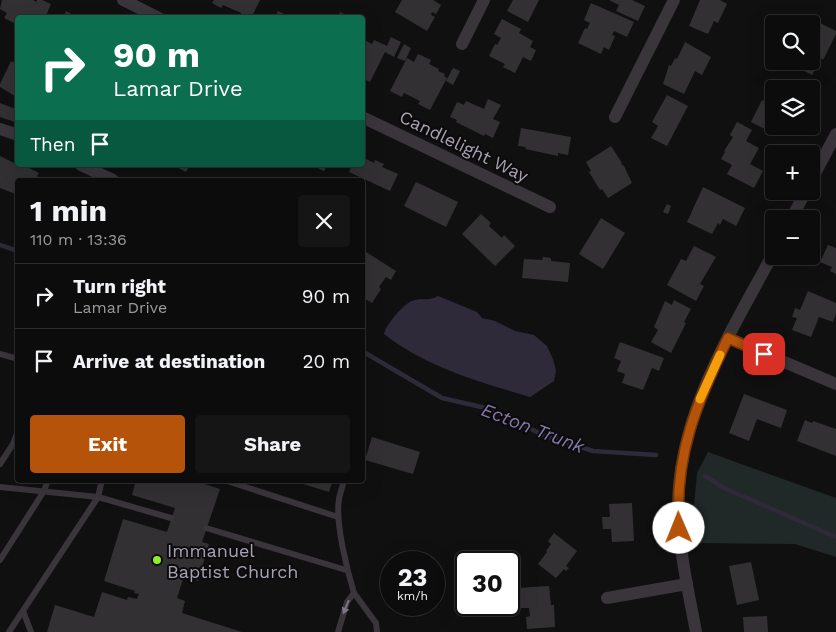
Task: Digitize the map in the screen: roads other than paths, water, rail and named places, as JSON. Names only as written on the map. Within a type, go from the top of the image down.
[{"type":"street","points":[[123,0],[153,15]]},
{"type":"street","points":[[462,44],[484,0]]},
{"type":"street","points":[[615,117],[674,0]]},
{"type":"street","name":"Candlelight Way","points":[[365,118],[550,207]]},
{"type":"street","points":[[0,128],[15,134]]},
{"type":"street","points":[[820,164],[835,137]]},
{"type":"street","points":[[85,167],[109,178]]},
{"type":"street","points":[[696,632],[680,542],[678,515],[682,462],[690,424],[702,392],[767,265]]},
{"type":"street","points":[[728,338],[836,384]]},
{"type":"street","points":[[607,598],[687,584]]},
{"type":"lane","points":[[0,354],[15,358]]},
{"type":"lane","points":[[0,464],[15,439]]},
{"type":"lane","points":[[0,560],[44,491],[47,483]]},
{"type":"lane","points":[[9,632],[98,497],[101,483]]},
{"type":"lane","points":[[233,483],[338,517]]},
{"type":"lane","points":[[343,483],[338,500],[338,517],[346,570],[354,593],[376,623],[378,632]]},
{"type":"lane","points":[[0,487],[98,497],[171,518]]},
{"type":"lane","points":[[206,528],[346,570]]},
{"type":"lane","points":[[338,632],[347,602],[354,593]]},
{"type":"lane","points":[[23,611],[31,632]]},
{"type":"waterway","name":"Ecton Trunk","points":[[0,245],[15,250]]},
{"type":"waterway","name":"Ecton Trunk","points":[[365,353],[442,398],[490,409],[543,435],[593,451],[656,455]]},
{"type":"waterway","name":"Ecton Trunk","points":[[705,476],[724,488],[836,537]]},
{"type":"place","name":"Immanuel Baptist Church","points":[[157,560]]}]
